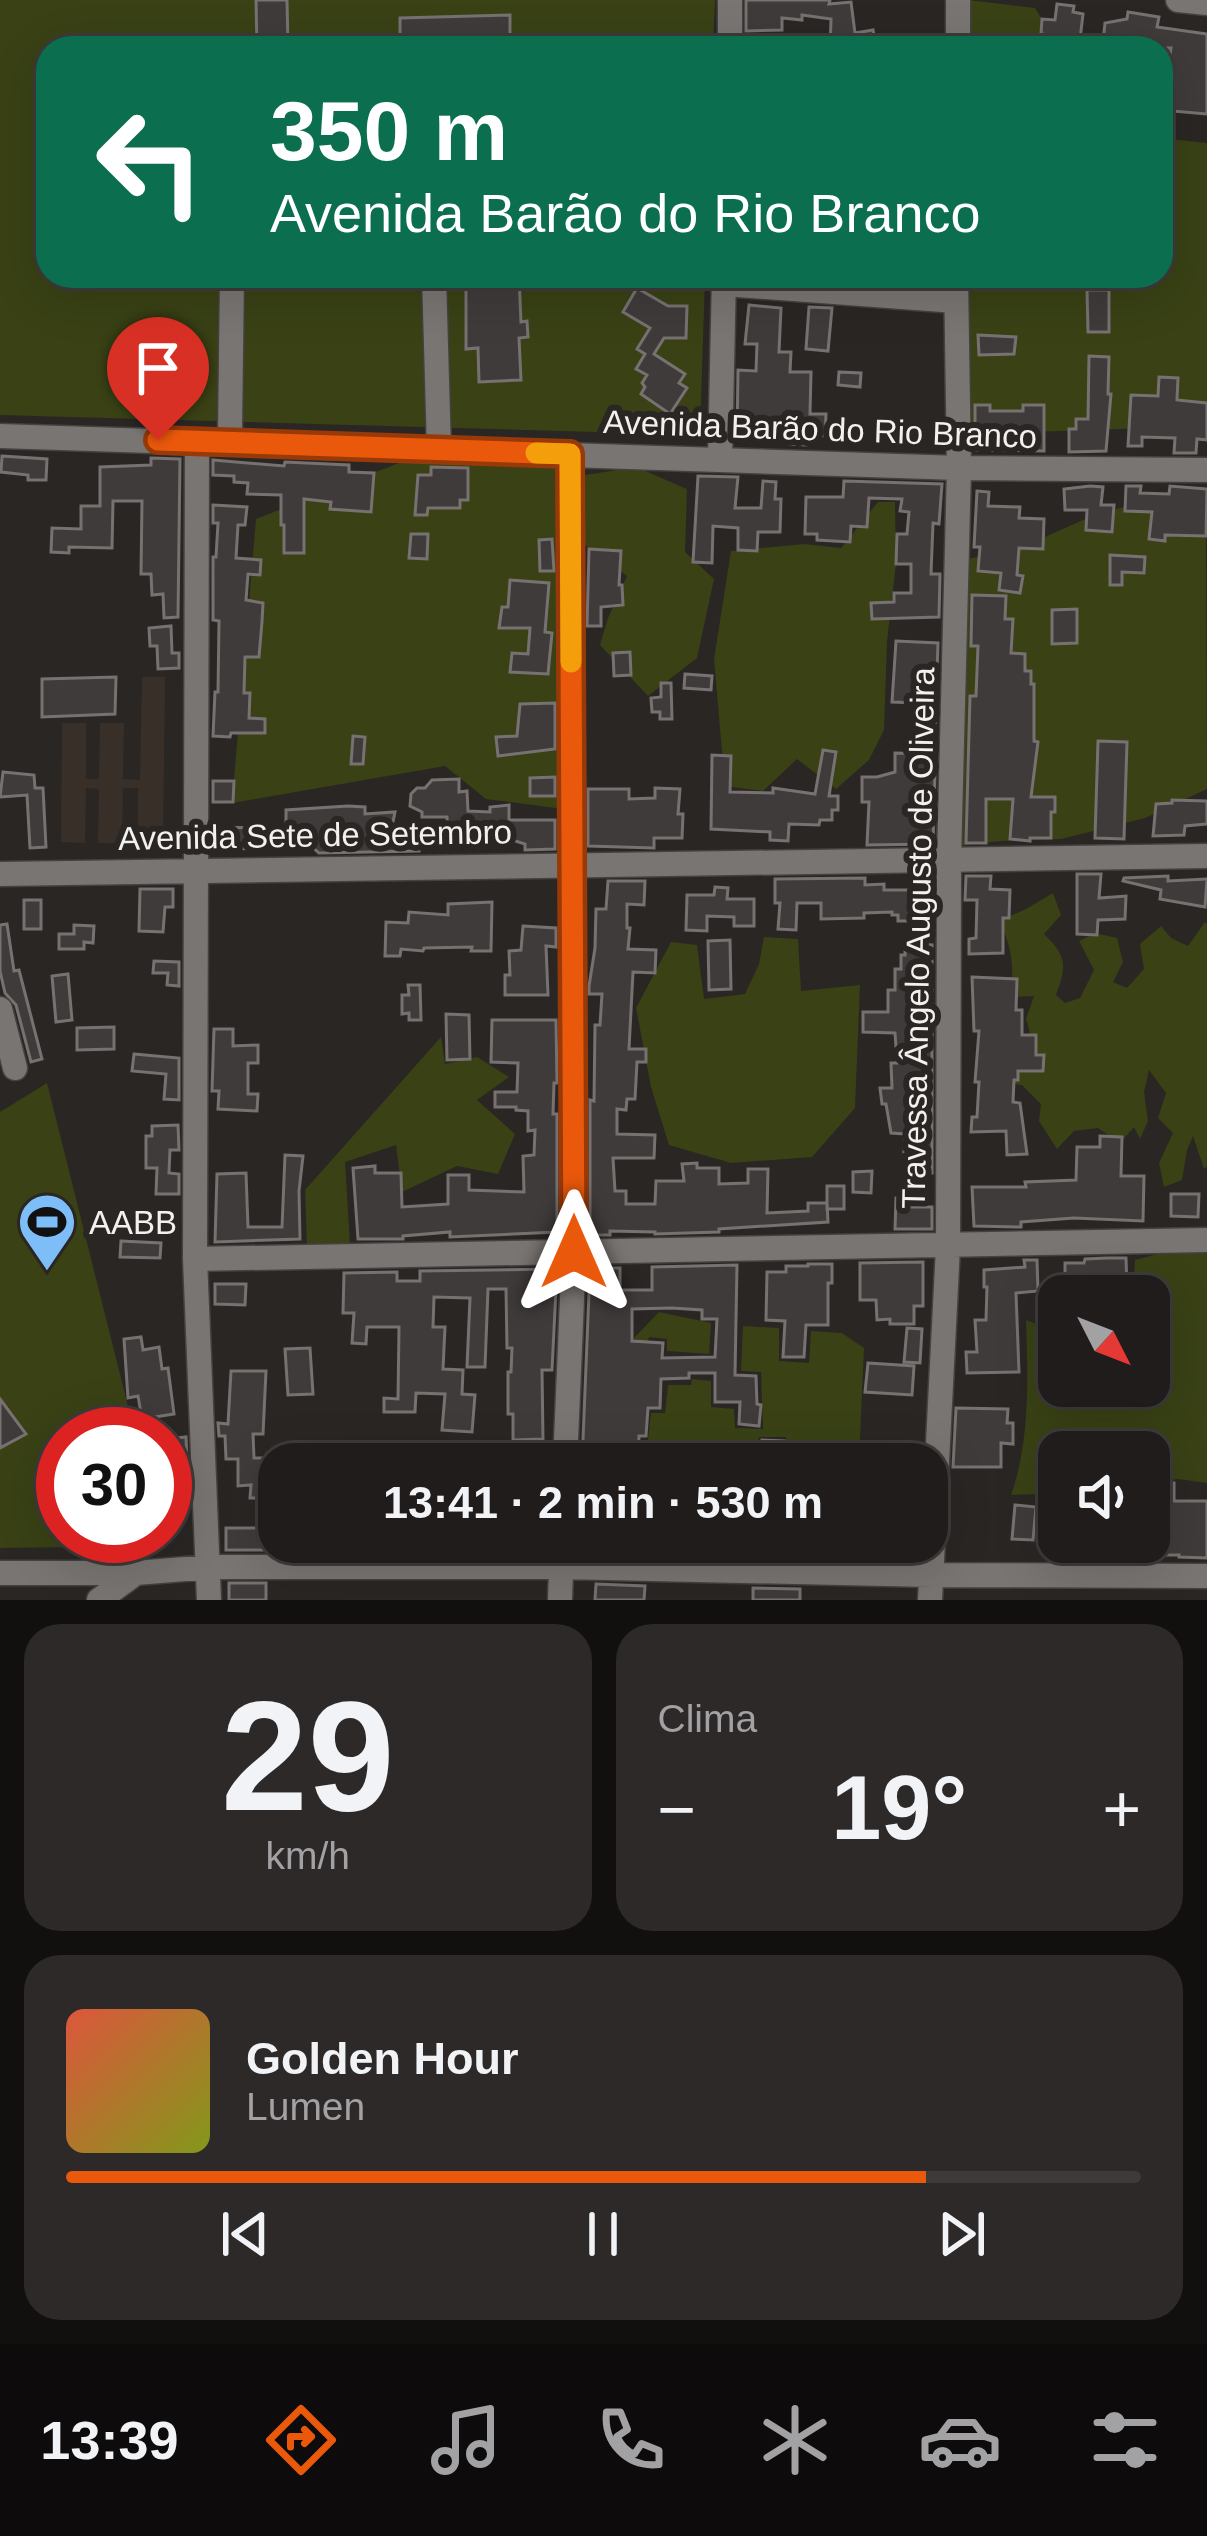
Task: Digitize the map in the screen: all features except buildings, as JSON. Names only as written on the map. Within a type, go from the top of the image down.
[{"type":"street","points":[[730,0],[730,36]]},
{"type":"street","points":[[958,0],[958,36]]},
{"type":"street","points":[[1178,0],[1207,3]]},
{"type":"street","points":[[227,442],[232,288]]},
{"type":"street","points":[[434,288],[439,450]]},
{"type":"street","points":[[720,458],[724,288]]},
{"type":"street","name":"Travessa Ângelo Augusto de Oliveira","points":[[931,1587],[948,1247],[959,468],[956,289]]},
{"type":"street","name":"Avenida Barão do Rio Branco","points":[[0,436],[959,468],[1207,470]]},
{"type":"street","points":[[197,441],[196,1258],[209,1600]]},
{"type":"street","points":[[566,1443],[574,1252],[570,454]]},
{"type":"street","name":"Avenida Sete de Setembro","points":[[0,874],[1207,856]]},
{"type":"street","points":[[0,1010],[15,1068]]},
{"type":"street","points":[[196,1258],[1207,1240]]},
{"type":"street","points":[[0,1573],[136,1574],[335,1563]]},
{"type":"street","points":[[560,1600],[561,1563]]},
{"type":"street","points":[[662,1563],[931,1587],[1207,1576]]},
{"type":"street","points":[[99,1600],[136,1574]]},
{"type":"shaded area","points":[[142,677],[165,677],[163,844],[138,844],[138,788],[123,788],[122,843],[98,843],[99,789],[86,788],[85,843],[61,842],[62,723],[86,723],[86,779],[99,779],[100,723],[124,723],[123,779],[140,780]]},
{"type":"green space","points":[[0,0],[715,0],[714,36],[36,36],[36,288],[705,288],[700,435],[0,415]]},
{"type":"green space","points":[[968,0],[1035,8],[1042,19],[1040,36],[969,36]]},
{"type":"green space","points":[[1173,139],[1207,143],[1207,426],[969,434],[969,288],[1173,288]]},
{"type":"green space","points":[[409,459],[562,464],[563,809],[486,799],[445,766],[232,803],[256,519]]},
{"type":"green space","points":[[636,467],[687,489],[685,552],[714,579],[697,658],[648,696],[600,645],[627,576],[580,541],[585,475]]},
{"type":"green space","points":[[1145,501],[1204,527],[1206,536],[1207,789],[1145,818],[1061,839],[958,846],[964,560],[1027,545],[1092,516]]},
{"type":"green space","points":[[878,502],[895,502],[896,564],[884,730],[869,760],[836,789],[797,759],[763,791],[725,786],[714,659],[731,551],[804,544],[841,548]]},
{"type":"green space","points":[[1053,893],[1061,915],[1044,934],[1061,955],[1063,969],[1056,995],[1065,1003],[1080,998],[1094,970],[1079,941],[1095,933],[1117,938],[1123,962],[1113,982],[1127,988],[1144,969],[1140,944],[1161,926],[1171,938],[1188,946],[1207,924],[1207,1166],[1204,1169],[1193,1136],[1182,1180],[1164,1187],[1159,1163],[1173,1133],[1158,1118],[1166,1093],[1149,1070],[1144,1092],[1148,1121],[1140,1139],[1134,1127],[1120,1143],[1098,1128],[1074,1131],[1057,1149],[1039,1121],[1041,1104],[1022,1085],[1001,1082],[1032,1040],[1026,1019],[1034,996],[1010,997],[1011,958],[999,921]]},
{"type":"green space","points":[[764,937],[798,939],[801,991],[860,985],[855,1108],[812,1157],[731,1163],[669,1145],[651,1087],[636,1008],[671,942],[697,945],[704,999],[745,994],[759,964]]},
{"type":"green space","points":[[441,1037],[445,1064],[477,1057],[509,1077],[477,1100],[515,1134],[498,1174],[457,1166],[402,1192],[396,1145],[345,1162],[350,1244],[307,1245],[305,1190]]},
{"type":"green space","name":"AABB","points":[[47,1083],[128,1407],[36,1407],[36,1548],[0,1548],[0,1112]]},
{"type":"green space","points":[[1165,1252],[1207,1253],[1207,1483],[1170,1480],[1170,1431],[1038,1431],[1038,1494],[1011,1495],[1025,1431],[1026,1320],[1038,1325],[1038,1407],[1170,1407],[1170,1275],[1134,1275],[1135,1260]]},
{"type":"green space","points":[[659,1312],[711,1323],[709,1354],[667,1351],[667,1339],[649,1337],[643,1359],[633,1355],[634,1338]]},
{"type":"green space","points":[[743,1326],[779,1328],[779,1361],[809,1363],[811,1331],[842,1333],[864,1348],[860,1443],[786,1443],[786,1437],[759,1437],[758,1443],[647,1443],[651,1413],[665,1413],[668,1385],[691,1385],[692,1379],[711,1381],[711,1407],[734,1409],[735,1428],[763,1429],[761,1372],[741,1371]]},
{"type":"slow traffic","points":[[536,453],[570,454],[571,662]]},
{"type":"place","name":"AABB","points":[[47,1273]]},
{"type":"route","points":[[158,440],[570,454],[574,1252]]}]
